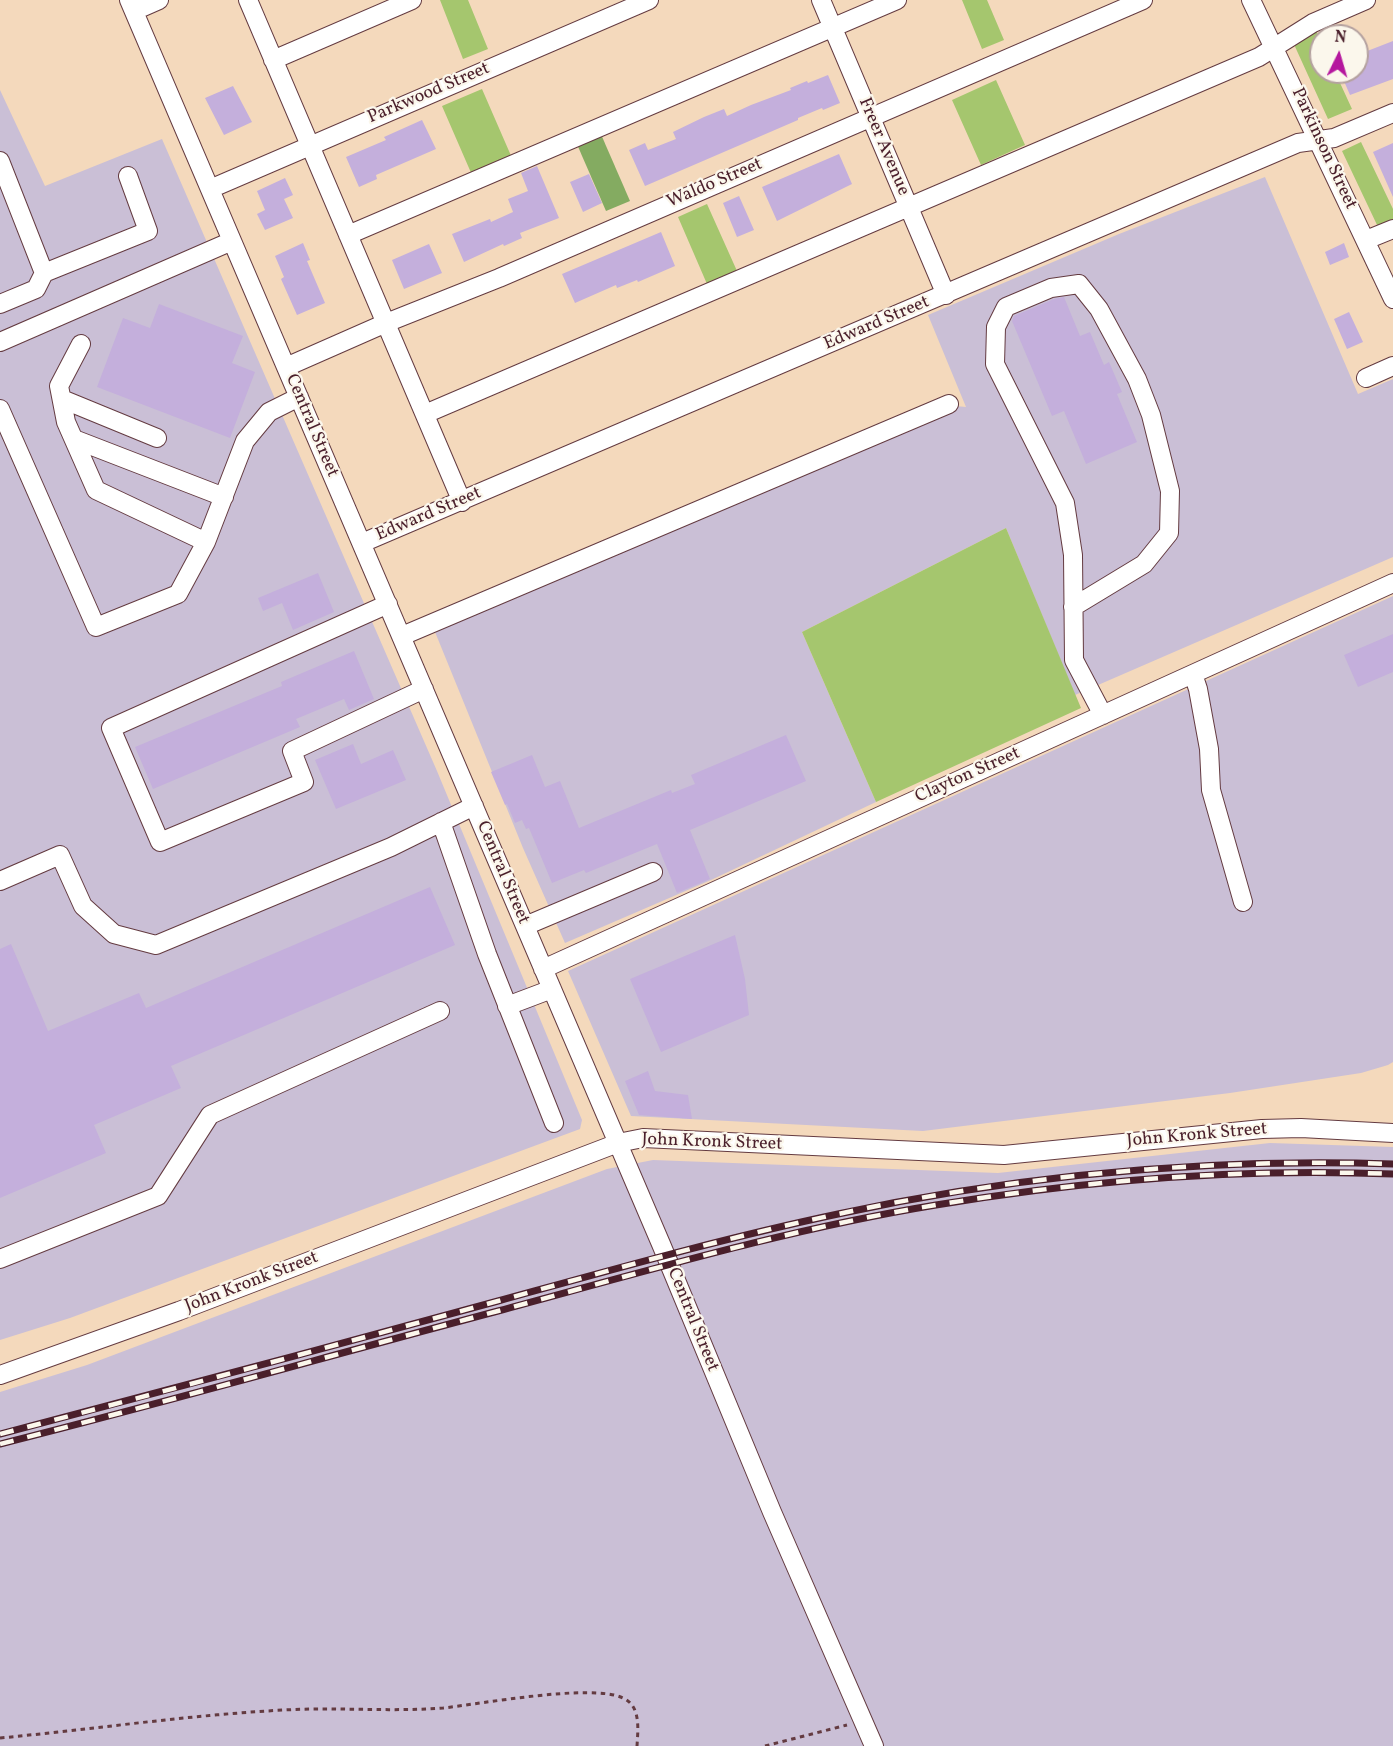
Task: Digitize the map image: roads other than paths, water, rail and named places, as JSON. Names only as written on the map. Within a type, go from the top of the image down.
[{"type":"street","points":[[131,6],[159,0]]},
{"type":"street","points":[[248,0],[462,502]]},
{"type":"street","points":[[273,60],[411,0]]},
{"type":"street","name":"Parkwood Street","points":[[210,189],[649,0]]},
{"type":"street","name":"Freer Avenue","points":[[821,0],[946,295]]},
{"type":"street","points":[[348,235],[897,0]]},
{"type":"street","name":"Waldo Street","points":[[286,367],[386,323],[500,278],[1143,0]]},
{"type":"street","name":"Parkinson Street","points":[[1251,0],[1393,300]]},
{"type":"street","points":[[425,414],[1259,57],[1313,22],[1366,0]]},
{"type":"street","name":"Central Street","points":[[131,6],[402,636],[661,1244],[732,1417],[874,1746]]},
{"type":"street","name":"Edward Street","points":[[362,543],[1298,143],[1334,138],[1393,113]]},
{"type":"street","points":[[0,161],[44,273]]},
{"type":"street","points":[[0,304],[36,289],[44,273],[148,231],[128,177]]},
{"type":"street","points":[[1366,240],[1393,229]]},
{"type":"street","points":[[0,342],[232,241]]},
{"type":"street","points":[[1073,607],[1144,564],[1169,533],[1170,491],[1151,415],[1137,379],[1098,309],[1078,284],[1051,288],[1006,307],[996,327],[995,364],[1065,503],[1073,555],[1073,607],[1074,660],[1103,715]]},
{"type":"street","points":[[81,344],[59,386],[66,422],[96,490],[206,542]]},
{"type":"street","points":[[1365,378],[1393,366]]},
{"type":"street","points":[[0,409],[96,627],[178,594],[206,542],[245,441],[269,412],[299,397]]},
{"type":"street","points":[[62,399],[157,438]]},
{"type":"street","points":[[402,636],[949,404]]},
{"type":"street","points":[[74,439],[224,497]]},
{"type":"street","name":"Clayton Street","points":[[543,969],[1393,583]]},
{"type":"street","points":[[388,604],[111,728],[160,842],[304,782],[292,751],[424,689]]},
{"type":"street","points":[[1193,674],[1209,748],[1210,790],[1243,902]]},
{"type":"street","points":[[0,881],[60,855],[83,906],[114,934],[156,945],[391,847],[474,806]]},
{"type":"street","points":[[441,822],[487,954],[554,1124]]},
{"type":"street","points":[[525,926],[653,872]]},
{"type":"street","points":[[507,1006],[552,989]]},
{"type":"street","points":[[0,1259],[158,1196],[210,1115],[440,1011]]},
{"type":"street","name":"John Kronk Street","points":[[0,1375],[179,1311],[618,1143],[643,1138],[1004,1155],[1262,1129],[1301,1128],[1393,1132]]},
{"type":"railway","points":[[0,1434],[710,1244],[795,1223],[906,1200],[1045,1179],[1114,1172],[1253,1164],[1393,1164]]},
{"type":"railway","points":[[0,1444],[716,1252],[881,1215],[993,1196],[1164,1178],[1278,1173],[1393,1174]]}]
